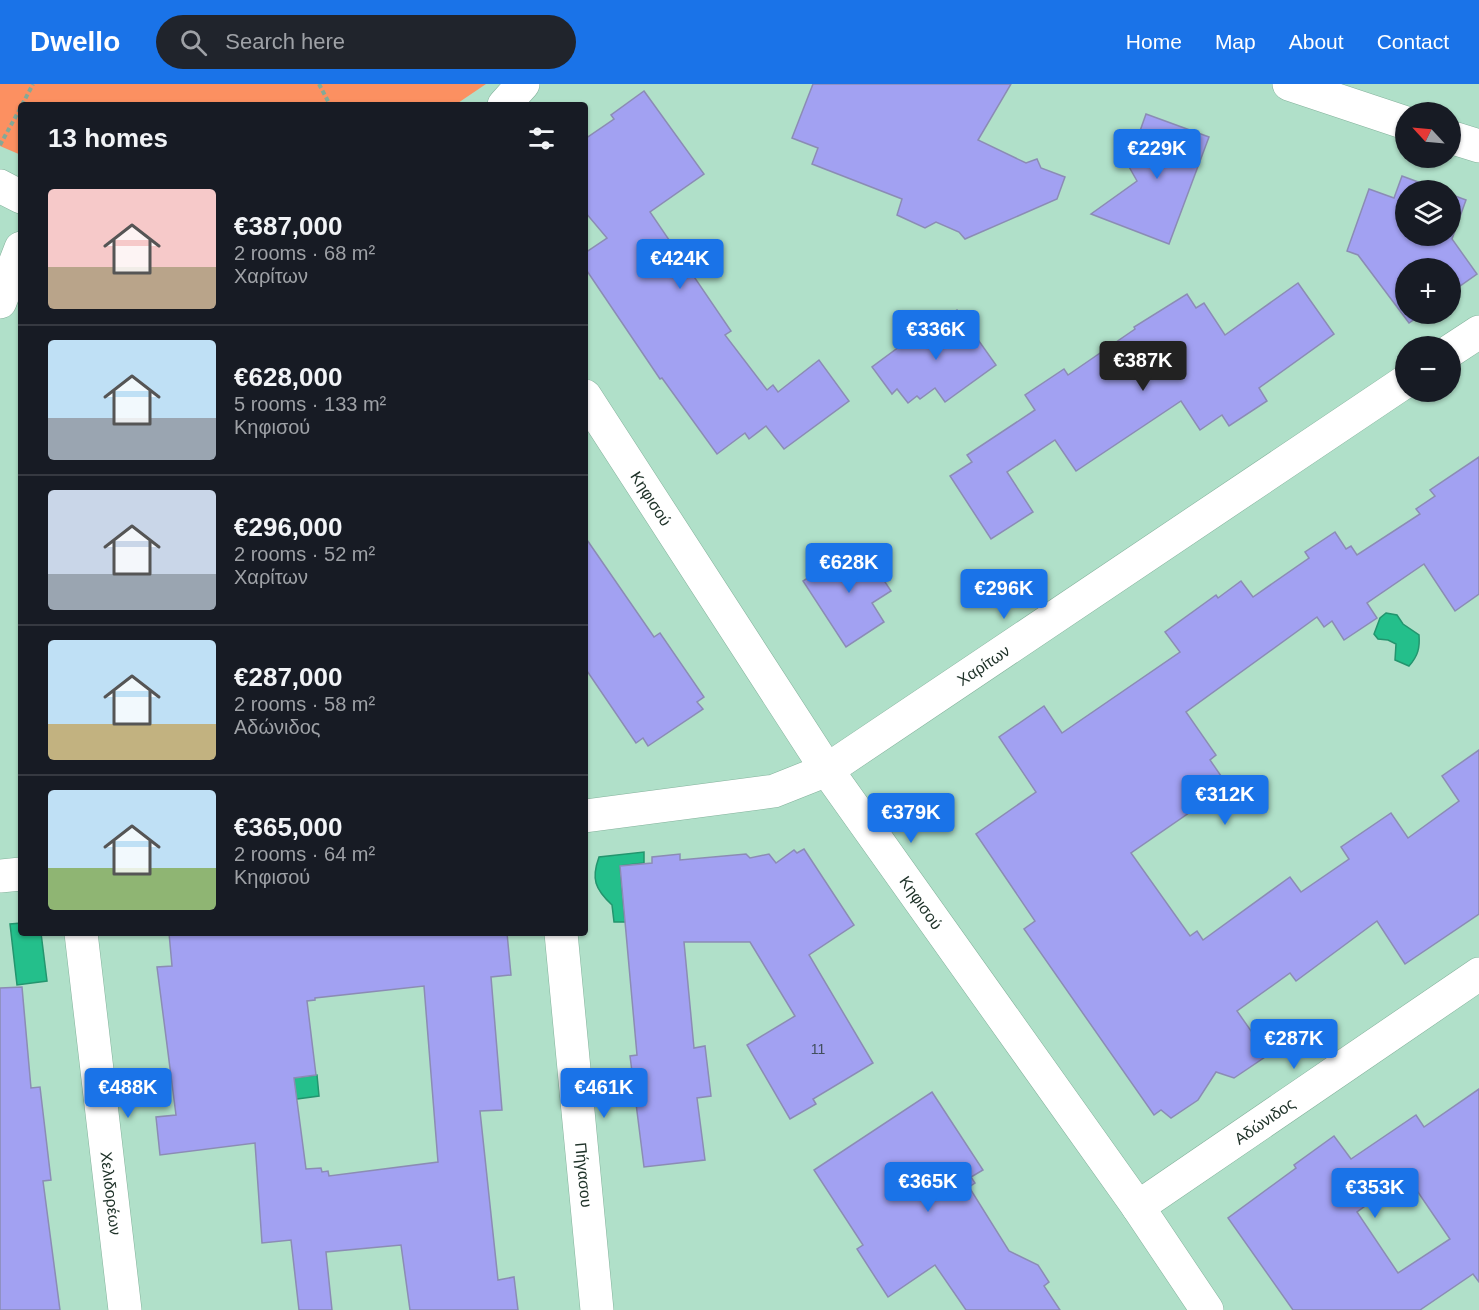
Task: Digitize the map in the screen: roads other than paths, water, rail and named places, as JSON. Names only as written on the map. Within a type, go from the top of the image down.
[{"type":"street","points":[[507,102],[524,84]]},
{"type":"street","points":[[1289,84],[1395,119]]},
{"type":"street","points":[[1461,140],[1479,146]]},
{"type":"street","points":[[0,186],[18,195]]},
{"type":"street","points":[[0,302],[18,256]]},
{"type":"street","points":[[1461,344],[1479,332]]},
{"type":"street","name":"Χαρίτων","points":[[588,816],[774,791],[827,770],[1395,388]]},
{"type":"street","name":"Κηφισού","points":[[588,401],[827,770],[1138,1207],[1207,1310]]},
{"type":"street","points":[[0,876],[18,874]]},
{"type":"street","name":"Χελιδορέων","points":[[81,936],[125,1310]]},
{"type":"street","name":"Πήγασου","points":[[561,936],[597,1310]]},
{"type":"street","name":"Αδώνιδος","points":[[1138,1207],[1479,974]]}]
